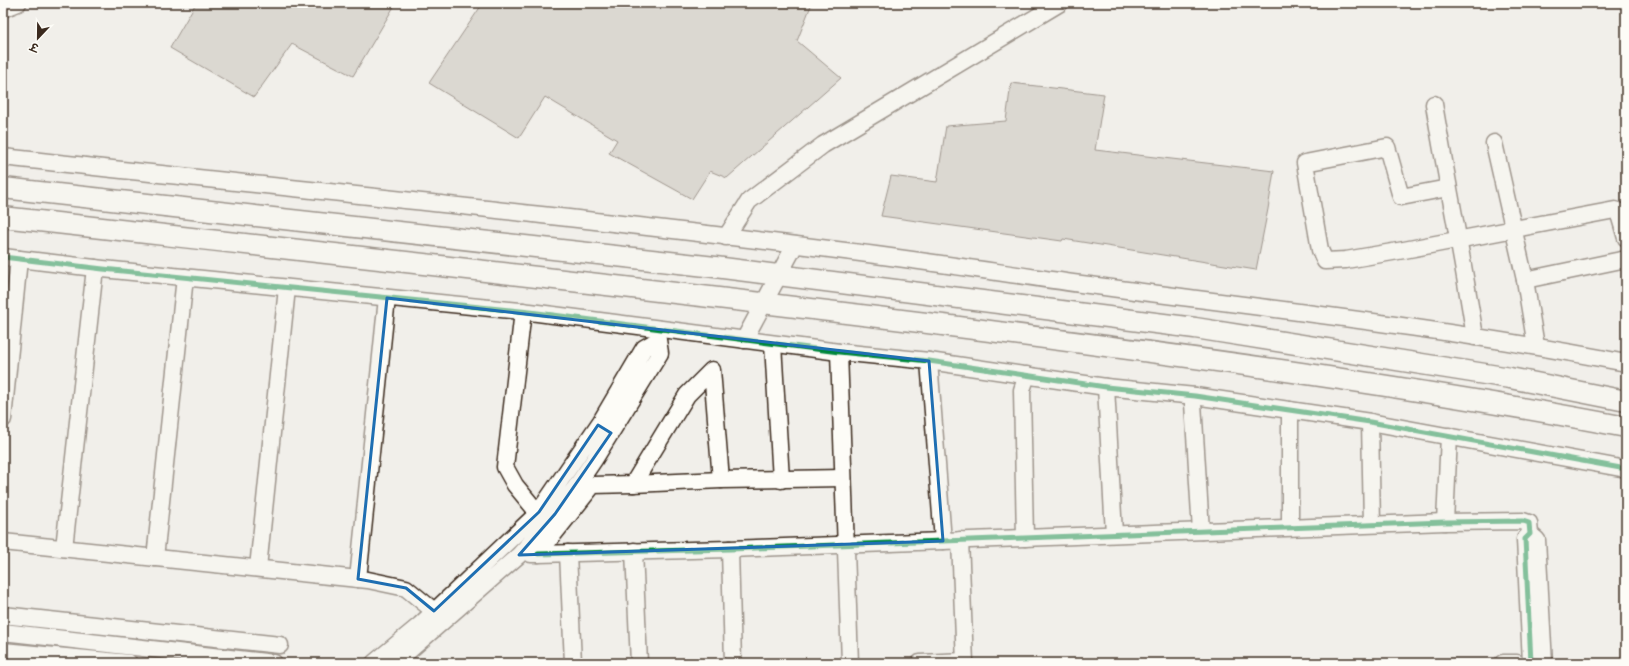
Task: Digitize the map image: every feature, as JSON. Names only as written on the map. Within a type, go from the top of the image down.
[{"type":"main road","points":[[3,188],[684,264],[1195,328],[1510,378],[1626,401]]},
{"type":"main road","points":[[3,217],[763,303],[1189,356],[1504,404],[1626,427]]},
{"type":"street","points":[[3,10],[18,3]]},
{"type":"street","points":[[726,237],[749,201],[822,145],[1060,3]]},
{"type":"street","points":[[1434,104],[1448,188],[1460,240],[1475,337]]},
{"type":"street","points":[[1494,143],[1525,280],[1536,346]]},
{"type":"street","points":[[1448,188],[1401,197],[1387,147],[1305,163],[1320,250],[1325,261],[1346,260],[1460,240],[1615,210],[1618,211],[1622,219],[1626,238]]},
{"type":"street","points":[[3,157],[502,210],[795,245],[1301,312],[1536,346],[1626,363]]},
{"type":"street","points":[[744,340],[795,245]]},
{"type":"street","points":[[3,257],[94,268],[523,311],[662,335],[744,340],[838,352],[929,360],[1106,387],[1195,396],[1370,422],[1626,469]]},
{"type":"street","points":[[3,419],[19,259]]},
{"type":"street","points":[[1525,280],[1626,259]]},
{"type":"street","points":[[64,548],[94,268]]},
{"type":"street","points":[[155,558],[184,277]]},
{"type":"street","points":[[258,568],[287,288]]},
{"type":"street","points":[[358,579],[387,298]]},
{"type":"street","points":[[523,311],[505,467],[515,485],[538,513]]},
{"type":"street","points":[[374,663],[434,611],[538,513],[601,421],[644,348],[662,335]]},
{"type":"street","points":[[395,663],[519,555],[570,494],[594,460],[660,353],[662,335]]},
{"type":"street","points":[[773,344],[781,480]]},
{"type":"street","points":[[838,352],[850,663]]},
{"type":"street","points":[[929,360],[943,541]]},
{"type":"street","points":[[632,484],[687,395],[712,370],[721,480]]},
{"type":"street","points":[[1025,538],[1022,390],[1027,375]]},
{"type":"street","points":[[1106,387],[1114,534]]},
{"type":"street","points":[[1195,396],[1193,403],[1201,531]]},
{"type":"street","points":[[1290,410],[1290,527]]},
{"type":"street","points":[[1370,422],[1372,524]]},
{"type":"street","points":[[1445,522],[1449,436]]},
{"type":"street","points":[[538,554],[593,484],[843,478]]},
{"type":"street","points":[[519,555],[845,545],[1372,524],[1523,521],[1529,523],[1530,534],[1537,540],[1544,663]]},
{"type":"street","points":[[1530,534],[1525,540],[1531,663]]},
{"type":"street","points":[[920,663],[965,662],[960,540]]},
{"type":"street","points":[[3,542],[358,579],[406,588],[434,611]]},
{"type":"street","points":[[730,549],[733,663]]},
{"type":"street","points":[[634,551],[639,663]]},
{"type":"street","points":[[568,553],[573,663]]},
{"type":"street","points":[[3,615],[280,645]]},
{"type":"street","points":[[3,632],[274,663]]},
{"type":"street","points":[[63,660],[64,638]]},
{"type":"street","points":[[3,651],[63,660],[129,663]]},
{"type":"street","points":[[1503,663],[1517,663]]},
{"type":"highlighted area","points":[[387,298],[929,361],[943,541],[519,555],[555,514],[611,433],[598,425],[539,512],[434,611],[406,588],[358,579]]},
{"type":"building","points":[[196,3],[396,3],[353,76],[292,44],[254,97],[170,48]]},
{"type":"building","points":[[483,3],[812,3],[797,41],[841,78],[727,178],[710,171],[692,199],[609,153],[617,140],[545,97],[519,138],[429,83]]},
{"type":"building","points":[[1011,83],[1104,94],[1095,150],[1274,171],[1256,270],[1063,239],[1062,241],[881,216],[891,176],[937,182],[946,126],[1006,121]]},
{"type":"cycle path","points":[[3,257],[103,269],[530,312],[839,352],[929,361],[1106,387],[1195,396],[1370,422],[1626,469]]},
{"type":"cycle path","points":[[538,554],[730,549],[1445,522],[1523,521],[1529,523],[1530,534],[1525,539],[1531,663]]}]
